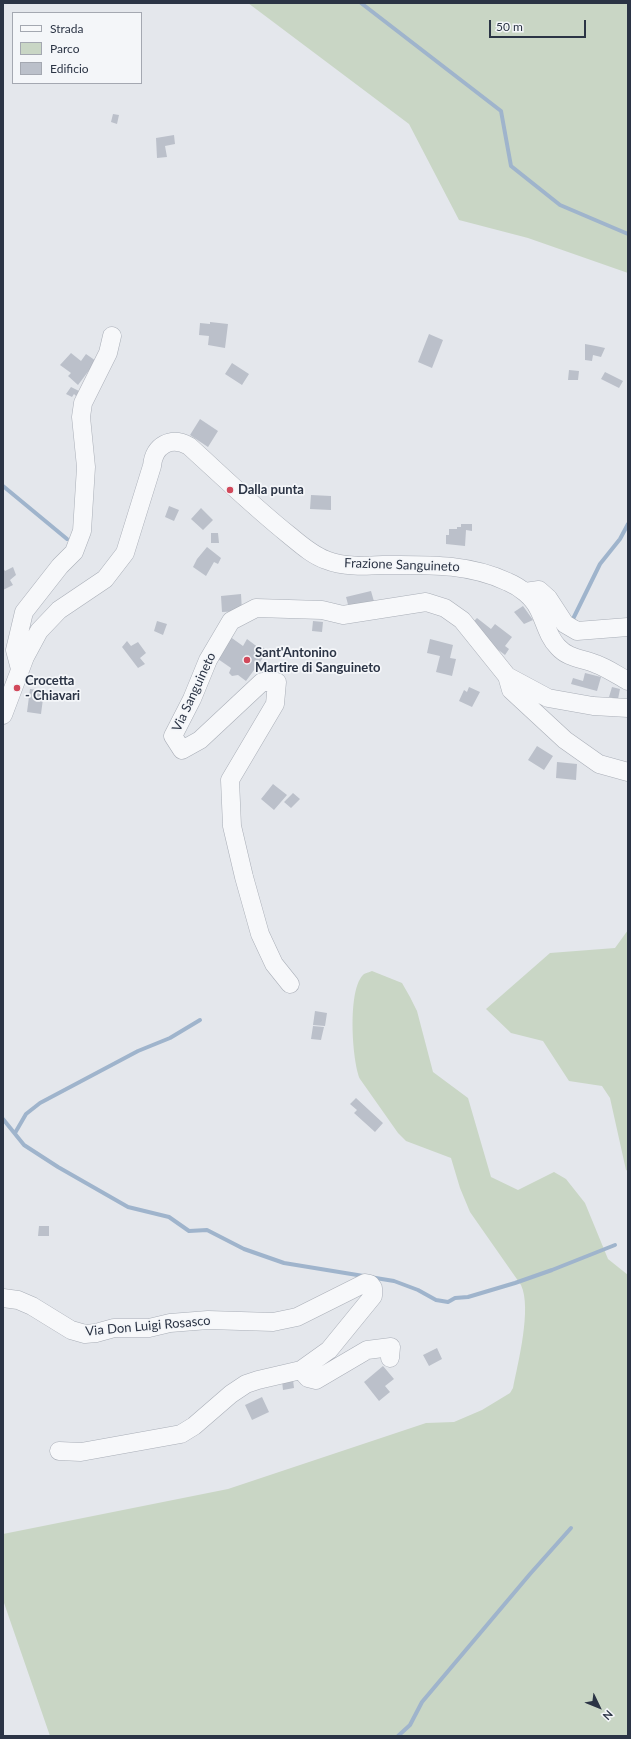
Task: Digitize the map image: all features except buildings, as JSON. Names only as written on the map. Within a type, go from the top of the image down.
[{"type":"street","points":[[20,669],[15,650],[24,612],[60,566],[74,552],[82,531],[86,467],[81,417],[83,403],[108,353],[112,336]]},
{"type":"street","name":"Frazione Sanguineto","points":[[3,715],[25,657],[39,631],[58,610],[105,578],[125,553],[152,466],[152,458],[161,446],[168,442],[182,443],[189,446],[272,521],[310,551],[326,561],[364,566],[436,565],[466,568],[498,578],[525,592],[538,607],[550,638],[561,650],[575,658],[594,663],[628,681]]},
{"type":"street","points":[[525,592],[539,590],[548,598],[565,624],[577,631],[628,627]]},
{"type":"street","name":"Via Sanguineto","points":[[290,984],[274,964],[260,934],[232,826],[230,780],[276,704],[277,682],[262,682],[200,740],[182,750],[174,736],[192,699],[208,660],[231,621],[256,608],[322,610],[343,615],[426,602],[445,608],[462,620],[507,676],[548,698],[592,706],[628,708]]},
{"type":"street","name":"Via Sanguineto","points":[[507,676],[510,690],[565,740],[600,764],[628,772]]},
{"type":"street","name":"Via Don Luigi Rosasco","points":[[3,1298],[18,1300],[32,1306],[71,1330],[85,1334],[96,1333],[114,1328],[149,1328],[170,1323],[208,1320],[273,1322],[297,1317],[320,1307],[362,1284],[367,1283],[372,1286],[374,1291],[373,1296],[329,1350],[302,1370],[246,1384],[231,1394],[194,1426],[181,1434],[81,1452],[59,1451]]},
{"type":"street","points":[[302,1370],[308,1378],[316,1380],[367,1350],[391,1347],[390,1358]]},
{"type":"green space","points":[[248,3],[628,3],[628,273],[528,238],[459,220],[409,124]]},
{"type":"green space","points":[[628,930],[628,1171],[626,1170],[610,1098],[602,1086],[569,1081],[543,1041],[511,1033],[486,1009],[550,953],[615,948]]},
{"type":"green space","points":[[372,971],[402,983],[417,1011],[433,1072],[468,1098],[491,1177],[518,1190],[554,1172],[566,1179],[585,1203],[608,1259],[628,1275],[628,1736],[50,1736],[3,1600],[3,1534],[228,1489],[426,1423],[454,1422],[482,1410],[510,1393],[513,1388],[525,1321],[524,1295],[521,1285],[470,1212],[460,1188],[451,1158],[406,1141],[398,1133],[360,1079],[357,1070],[353,1042],[353,1009],[355,994],[359,982],[364,974]]},
{"type":"waterway","points":[[361,3],[501,111],[511,166],[560,205],[628,234]]},
{"type":"waterway","points":[[3,486],[67,539]]},
{"type":"waterway","points":[[571,623],[600,564],[620,539],[628,524]]},
{"type":"waterway","points":[[15,1133],[26,1114],[40,1103],[138,1051],[170,1038],[200,1020]]},
{"type":"waterway","points":[[3,1119],[24,1145],[58,1167],[128,1207],[169,1217],[189,1231],[207,1230],[244,1249],[284,1263],[394,1281],[418,1290],[436,1300],[448,1302],[455,1298],[468,1297],[515,1283],[615,1245]]},
{"type":"waterway","points":[[398,1736],[410,1725],[422,1702],[530,1574],[571,1528]]},
{"type":"place","name":"Dalla punta","points":[[230,490]]},
{"type":"place","name":"Sant'Antonino Martire di Sanguineto","points":[[247,660]]},
{"type":"place","name":"Crocetta - Chiavari","points":[[17,688]]}]
